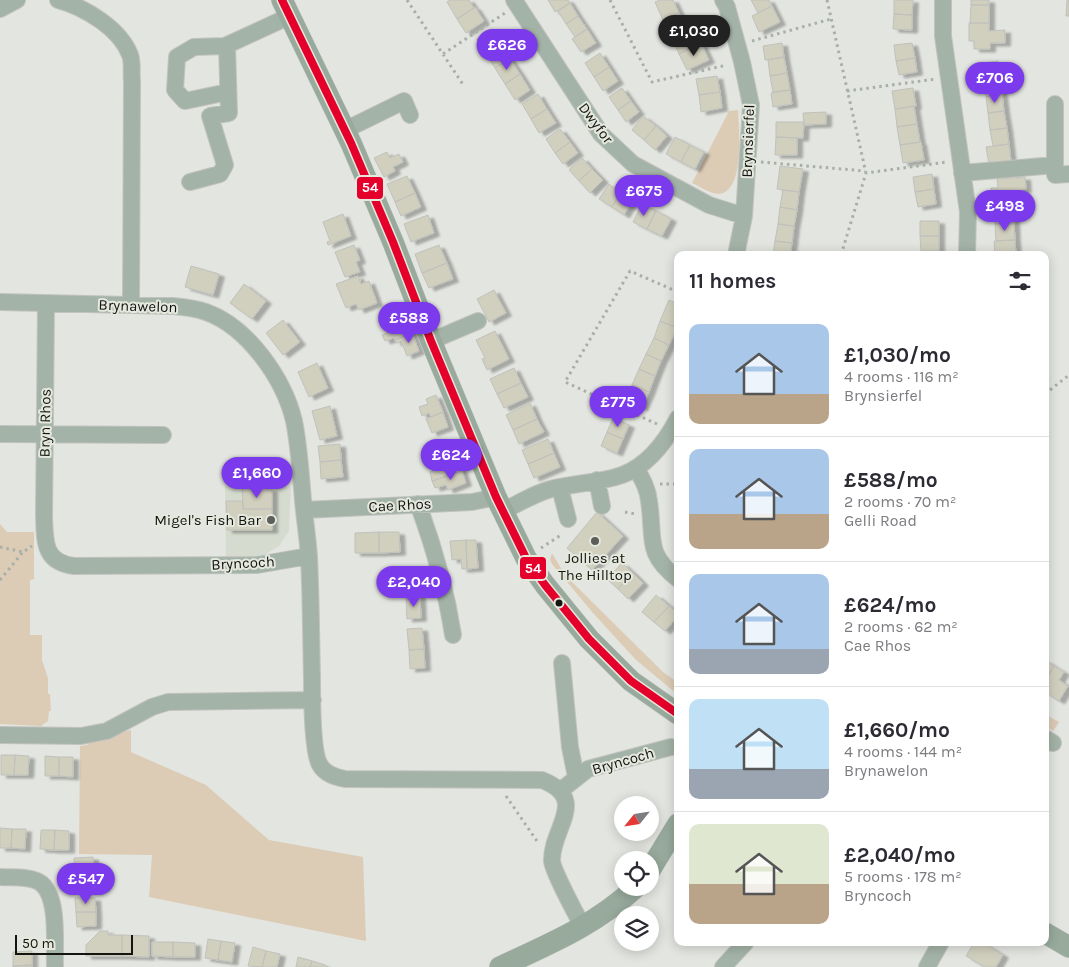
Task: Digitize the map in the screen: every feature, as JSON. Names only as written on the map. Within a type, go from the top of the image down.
[{"type":"main road","points":[[286,8],[344,130],[393,242],[431,341],[499,504],[526,558],[545,585],[596,646],[631,681],[674,711]]},
{"type":"main road","points":[[659,855],[674,831]]},
{"type":"main road","points":[[500,967],[583,927],[626,896]]},
{"type":"main road","points":[[1049,935],[1069,947]]},
{"type":"street","points":[[0,9],[17,0]]},
{"type":"street","points":[[58,0],[97,18],[118,34],[131,55],[131,305]]},
{"type":"street","name":"Brynsierfel","points":[[723,0],[727,7],[738,45],[751,105],[744,216],[737,251]]},
{"type":"street","points":[[943,0],[942,36],[968,212],[968,251]]},
{"type":"street","name":"Dwyfor","points":[[515,2],[601,134],[620,152],[633,164],[709,205],[744,216]]},
{"type":"street","points":[[228,92],[185,101],[175,90],[178,56],[194,47],[227,46],[286,8]]},
{"type":"street","points":[[190,182],[220,174],[225,165],[210,116],[229,113],[227,46]]},
{"type":"street","points":[[344,130],[404,101],[410,115]]},
{"type":"street","points":[[961,167],[1062,169],[1055,104]]},
{"type":"street","name":"Brynawelon","points":[[0,302],[172,306],[207,312],[228,323],[264,360],[288,402],[294,421],[301,467],[309,556]]},
{"type":"street","name":"Bryn Rhos","points":[[45,542],[46,304]]},
{"type":"street","points":[[431,341],[478,321]]},
{"type":"street","points":[[499,504],[528,498],[560,488],[622,475],[636,468],[655,451],[674,424]]},
{"type":"street","points":[[0,434],[163,435]]},
{"type":"street","points":[[636,468],[649,500],[653,547],[664,569],[674,576]]},
{"type":"street","points":[[597,480],[602,506]]},
{"type":"street","points":[[560,488],[568,519]]},
{"type":"street","name":"Cae Rhos","points":[[304,510],[472,502],[499,504]]},
{"type":"street","points":[[418,504],[433,544],[449,608],[453,636]]},
{"type":"street","name":"Bryncoch","points":[[45,542],[53,559],[63,565],[74,566],[257,566],[309,556]]},
{"type":"street","points":[[309,556],[313,700],[316,756],[320,765],[335,777],[345,779],[542,780],[552,784],[560,791],[566,802],[567,812],[554,844],[552,863],[583,927]]},
{"type":"street","name":"Bryncoch","points":[[562,664],[570,747],[576,777]]},
{"type":"street","points":[[0,735],[81,736],[106,731],[152,706],[168,702],[313,700]]},
{"type":"street","name":"Bryncoch","points":[[560,791],[588,769],[671,747]]},
{"type":"street","points":[[0,877],[38,882],[48,891],[53,904],[55,967]]},
{"type":"street","points":[[723,967],[742,946]]},
{"type":"street","points":[[927,967],[939,946]]},
{"type":"path","points":[[407,0],[464,86]]},
{"type":"path","points":[[610,0],[652,82],[742,62]]},
{"type":"path","points":[[826,0],[865,172],[842,251]]},
{"type":"path","points":[[443,54],[515,2]]},
{"type":"path","points":[[738,45],[831,19]]},
{"type":"path","points":[[847,91],[948,77]]},
{"type":"path","points":[[748,161],[865,172],[961,167]]},
{"type":"path","points":[[674,290],[630,271],[565,382],[674,424]]},
{"type":"path","points":[[1049,391],[1069,375]]},
{"type":"path","points":[[526,558],[562,535]]},
{"type":"path","points":[[0,580],[23,552],[32,546],[45,542]]},
{"type":"path","points":[[0,547],[23,552]]},
{"type":"path","points":[[495,780],[535,839]]},
{"type":"shaded area","points":[[738,110],[739,147],[736,175],[731,186],[724,193],[713,193],[692,183],[729,111]]},
{"type":"shaded area","points":[[225,486],[291,487],[289,531],[279,546],[266,554],[258,556],[226,558]]},
{"type":"shaded area","points":[[0,524],[7,532],[34,532],[34,579],[30,580],[30,635],[42,635],[42,660],[48,678],[51,711],[49,711],[48,721],[41,726],[0,724]]},
{"type":"shaded area","points":[[552,553],[565,575],[663,672],[674,680],[674,692],[636,660],[593,613],[552,564],[550,559]]},
{"type":"shaded area","points":[[1049,716],[1059,722],[1053,731],[1049,728]]},
{"type":"shaded area","points":[[131,730],[131,752],[206,785],[269,840],[363,857],[366,941],[149,897],[152,855],[79,854],[80,746],[87,745],[90,742],[101,741]]},
{"type":"building","points":[[450,0],[469,0],[474,8],[457,19],[447,2]]},
{"type":"building","points":[[548,0],[568,0],[570,3],[555,12]]},
{"type":"building","points":[[673,0],[679,13],[663,20],[655,2]]},
{"type":"building","points":[[751,0],[769,0],[772,6],[758,13]]},
{"type":"building","points":[[894,0],[913,0],[912,15],[894,14]]},
{"type":"building","points":[[971,0],[989,0],[989,5],[971,5]]},
{"type":"building","points":[[1067,0],[1069,0],[1069,16],[1066,16]]},
{"type":"building","points":[[570,3],[578,16],[566,24],[558,11]]},
{"type":"building","points":[[971,5],[989,5],[989,23],[970,23]]},
{"type":"building","points":[[772,6],[780,22],[759,32],[752,16]]},
{"type":"building","points":[[475,7],[484,21],[466,33],[457,19]]},
{"type":"building","points":[[679,13],[687,30],[672,38],[663,20]]},
{"type":"building","points":[[894,14],[912,15],[912,30],[893,29]]},
{"type":"building","points":[[578,16],[587,29],[575,37],[566,24]]},
{"type":"building","points":[[969,23],[989,23],[989,31],[1005,30],[1005,43],[990,43],[990,49],[974,49],[974,41],[969,41]]},
{"type":"building","points":[[587,29],[596,43],[581,52],[572,39]]},
{"type":"building","points":[[492,30],[501,44],[486,54],[477,39]]},
{"type":"building","points":[[687,30],[695,46],[679,54],[672,38]]},
{"type":"building","points":[[701,43],[709,60],[687,70],[679,54]]},
{"type":"building","points":[[782,43],[784,57],[765,60],[763,46]]},
{"type":"building","points":[[912,43],[915,58],[896,61],[894,45]]},
{"type":"building","points":[[501,44],[510,59],[495,68],[486,54]]},
{"type":"building","points":[[600,53],[609,67],[594,77],[585,63]]},
{"type":"building","points":[[784,57],[787,73],[770,76],[768,60]]},
{"type":"building","points":[[915,58],[917,72],[899,75],[896,61]]},
{"type":"building","points":[[510,59],[520,74],[505,84],[495,68]]},
{"type":"building","points":[[998,61],[1000,78],[978,81],[975,64]]},
{"type":"building","points":[[609,67],[618,81],[603,91],[594,77]]},
{"type":"building","points":[[787,73],[790,90],[773,92],[770,76]]},
{"type":"building","points":[[520,74],[530,90],[515,100],[505,84]]},
{"type":"building","points":[[717,76],[720,92],[699,95],[696,79]]},
{"type":"building","points":[[1000,78],[1002,94],[986,97],[984,80]]},
{"type":"building","points":[[622,88],[631,101],[618,110],[609,97]]},
{"type":"building","points":[[913,88],[916,106],[895,109],[892,91]]},
{"type":"building","points":[[790,90],[792,104],[773,107],[771,93]]},
{"type":"building","points":[[720,92],[722,108],[701,112],[699,95]]},
{"type":"building","points":[[538,94],[547,109],[531,119],[522,104]]},
{"type":"building","points":[[1002,94],[1004,111],[988,113],[986,97]]},
{"type":"building","points":[[631,101],[639,112],[626,122],[618,110]]},
{"type":"building","points":[[914,106],[917,124],[897,127],[895,109]]},
{"type":"building","points":[[547,109],[556,123],[539,133],[531,119]]},
{"type":"building","points":[[1004,111],[1007,128],[990,130],[988,113]]},
{"type":"building","points":[[826,112],[826,124],[804,125],[803,113]]},
{"type":"building","points":[[643,116],[656,126],[644,140],[632,130]]},
{"type":"building","points":[[776,122],[804,122],[803,138],[776,137]]},
{"type":"building","points":[[917,124],[920,142],[900,145],[897,127]]},
{"type":"building","points":[[656,126],[667,136],[655,150],[644,140]]},
{"type":"building","points":[[1007,128],[1009,144],[993,146],[990,130]]},
{"type":"building","points":[[560,129],[570,142],[555,153],[546,139]]},
{"type":"building","points":[[675,137],[690,145],[681,162],[666,154]]},
{"type":"building","points":[[776,137],[797,138],[797,155],[775,155]]},
{"type":"building","points":[[570,142],[578,153],[563,164],[555,153]]},
{"type":"building","points":[[921,142],[924,160],[903,163],[900,145]]},
{"type":"building","points":[[1009,144],[1011,161],[989,164],[986,147]]},
{"type":"building","points":[[690,145],[704,152],[695,169],[681,162]]},
{"type":"building","points":[[387,152],[390,158],[399,154],[403,162],[393,167],[395,171],[384,177],[374,158]]},
{"type":"building","points":[[582,158],[592,169],[579,181],[569,170]]},
{"type":"building","points":[[780,166],[803,169],[799,192],[777,189]]},
{"type":"building","points":[[592,169],[603,180],[590,193],[579,181]]},
{"type":"building","points":[[932,174],[934,189],[915,192],[913,177]]},
{"type":"building","points":[[407,176],[415,193],[395,202],[387,184]]},
{"type":"building","points":[[1025,177],[1026,189],[1023,189],[1024,197],[1013,198],[1013,205],[993,207],[991,188],[998,188],[997,179]]},
{"type":"building","points":[[609,184],[621,193],[612,207],[599,199]]},
{"type":"building","points":[[934,189],[936,204],[918,207],[915,192]]},
{"type":"building","points":[[783,190],[799,192],[797,210],[780,207]]},
{"type":"building","points":[[415,193],[421,207],[401,216],[395,202]]},
{"type":"building","points":[[621,193],[633,200],[624,215],[612,207]]},
{"type":"building","points":[[642,204],[656,211],[647,229],[633,222]]},
{"type":"building","points":[[1013,205],[1014,223],[995,224],[995,207]]},
{"type":"building","points":[[780,207],[797,210],[794,226],[778,224]]},
{"type":"building","points":[[656,211],[671,219],[662,236],[647,229]]},
{"type":"building","points":[[343,214],[351,236],[328,245],[327,242],[330,241],[323,222]]},
{"type":"building","points":[[428,215],[434,233],[411,242],[404,224]]},
{"type":"building","points":[[920,221],[939,221],[939,236],[920,236]]},
{"type":"building","points":[[1014,223],[1015,240],[996,241],[995,224]]},
{"type":"building","points":[[778,224],[794,226],[792,243],[775,241]]},
{"type":"building","points":[[920,236],[939,236],[939,251],[921,251]]},
{"type":"building","points":[[1015,240],[1016,251],[995,251],[994,241]]},
{"type":"building","points":[[775,241],[792,243],[791,251],[774,251]]},
{"type":"building","points":[[354,245],[360,260],[356,262],[360,272],[345,277],[335,252]]},
{"type":"building","points":[[439,245],[447,263],[422,273],[415,254]]},
{"type":"building","points":[[447,263],[453,279],[429,288],[422,273]]},
{"type":"building","points":[[191,266],[219,274],[213,295],[185,287]]},
{"type":"building","points":[[358,276],[361,284],[369,281],[377,303],[359,310],[356,304],[346,308],[336,284]]},
{"type":"building","points":[[244,284],[266,301],[252,319],[230,303]]},
{"type":"building","points":[[494,290],[506,313],[489,322],[477,299]]},
{"type":"building","points":[[669,300],[674,302],[674,326],[660,321]]},
{"type":"building","points":[[407,318],[412,333],[395,340],[394,338],[385,341],[382,335],[392,331],[390,325]]},
{"type":"building","points":[[283,320],[300,342],[283,355],[266,333]]},
{"type":"building","points":[[660,321],[674,327],[674,334],[669,345],[654,338]]},
{"type":"building","points":[[495,331],[509,359],[487,370],[482,359],[485,358],[476,340]]},
{"type":"building","points":[[412,333],[419,351],[407,356],[401,341],[396,343],[395,340]]},
{"type":"building","points":[[654,338],[669,345],[661,361],[646,354]]},
{"type":"building","points":[[646,354],[661,361],[655,376],[639,369]]},
{"type":"building","points":[[317,363],[328,388],[309,397],[298,372]]},
{"type":"building","points":[[514,368],[521,383],[497,394],[490,379]]},
{"type":"building","points":[[639,369],[655,376],[649,392],[632,385]]},
{"type":"building","points":[[521,383],[528,397],[504,408],[497,394]]},
{"type":"building","points":[[632,385],[649,392],[642,408],[625,401]]},
{"type":"building","points":[[436,395],[443,412],[431,417],[429,413],[422,416],[419,407],[428,404],[426,399]]},
{"type":"building","points":[[530,403],[537,419],[513,430],[506,415]]},
{"type":"building","points":[[330,406],[337,436],[320,440],[312,411]]},
{"type":"building","points":[[443,412],[448,427],[432,433],[426,419]]},
{"type":"building","points":[[613,418],[629,425],[623,439],[607,432]]},
{"type":"building","points":[[537,419],[544,432],[519,444],[513,430]]},
{"type":"building","points":[[607,432],[623,439],[617,453],[601,446]]},
{"type":"building","points":[[548,439],[554,453],[528,464],[522,450]]},
{"type":"building","points":[[340,444],[341,460],[320,462],[318,446]]},
{"type":"building","points":[[453,445],[458,458],[429,468],[426,460],[438,456],[436,451]]},
{"type":"building","points":[[554,453],[560,467],[534,478],[528,464]]},
{"type":"building","points":[[458,458],[462,471],[432,481],[430,472],[440,468],[439,465]]},
{"type":"building","points":[[231,460],[273,461],[273,467],[277,468],[276,474],[272,474],[272,482],[241,480],[241,483],[230,483]]},
{"type":"building","points":[[341,460],[343,477],[321,479],[320,462]]},
{"type":"building","points":[[462,471],[466,483],[448,490],[446,485],[435,488],[432,481]]},
{"type":"building","points":[[242,488],[272,489],[272,509],[243,509]]},
{"type":"building","points":[[226,501],[243,501],[243,509],[272,509],[272,530],[227,530]]},
{"type":"building","points":[[597,512],[623,536],[592,570],[567,548]]},
{"type":"building","points":[[379,532],[379,553],[355,553],[355,533]]},
{"type":"building","points":[[379,532],[399,532],[400,552],[379,553]]},
{"type":"building","points":[[466,540],[467,569],[462,569],[461,559],[452,560],[450,541]]},
{"type":"building","points":[[466,540],[476,540],[478,568],[467,569]]},
{"type":"building","points":[[622,563],[633,573],[618,589],[607,579]]},
{"type":"building","points":[[633,573],[643,583],[628,599],[618,589]]},
{"type":"building","points":[[419,577],[420,597],[406,598],[404,578]]},
{"type":"building","points":[[656,595],[669,606],[654,622],[642,612]]},
{"type":"building","points":[[420,597],[421,618],[407,619],[406,598]]},
{"type":"building","points":[[669,606],[674,610],[674,621],[665,631],[654,622]]},
{"type":"building","points":[[422,628],[424,649],[409,650],[407,629]]},
{"type":"building","points":[[424,649],[425,668],[410,669],[409,650]]},
{"type":"building","points":[[1049,663],[1054,666],[1049,674]]},
{"type":"building","points":[[1054,666],[1064,672],[1059,680],[1068,686],[1059,701],[1049,695],[1049,674]]},
{"type":"building","points":[[1,755],[15,755],[14,775],[1,775]]},
{"type":"building","points":[[15,755],[29,756],[28,775],[14,775]]},
{"type":"building","points":[[45,756],[59,757],[59,776],[45,776]]},
{"type":"building","points":[[59,757],[73,757],[73,777],[59,776]]},
{"type":"building","points":[[0,828],[12,829],[11,848],[0,848]]},
{"type":"building","points":[[12,829],[26,829],[25,849],[11,848]]},
{"type":"building","points":[[41,830],[55,830],[54,850],[40,849]]},
{"type":"building","points":[[55,830],[69,831],[69,850],[54,850]]},
{"type":"building","points":[[93,857],[94,870],[75,872],[74,858]]},
{"type":"building","points":[[94,870],[96,884],[76,886],[75,872]]},
{"type":"building","points":[[75,898],[95,898],[96,912],[76,912]]},
{"type":"building","points":[[76,912],[96,912],[96,926],[77,927]]},
{"type":"building","points":[[100,931],[108,931],[108,935],[122,935],[122,956],[86,956],[86,945]]},
{"type":"building","points":[[122,935],[149,936],[149,957],[122,956]]},
{"type":"building","points":[[208,939],[221,941],[218,960],[205,958]]},
{"type":"building","points":[[221,941],[235,943],[232,962],[218,960]]},
{"type":"building","points":[[152,942],[173,942],[173,957],[152,956]]},
{"type":"building","points":[[173,942],[195,943],[195,957],[173,957]]},
{"type":"building","points":[[972,946],[988,946],[1003,955],[996,967],[985,967],[966,956]]},
{"type":"building","points":[[253,947],[266,951],[262,967],[248,966]]},
{"type":"building","points":[[32,951],[32,965],[13,966],[13,952]]},
{"type":"building","points":[[266,951],[280,954],[277,967],[262,967]]},
{"type":"building","points":[[298,957],[312,961],[310,967],[296,967]]},
{"type":"building","points":[[312,961],[325,965],[325,967],[310,967]]},
{"type":"building","points":[[32,965],[32,967],[13,967],[13,966]]},
{"type":"transit line","name":"54","points":[[282,0],[351,143],[496,497],[526,558],[545,585],[589,639],[631,681],[674,711]]},
{"type":"place","name":"Migel's Fish Bar","points":[[271,520]]},
{"type":"place","name":"Jollies at The Hilltop","points":[[595,541]]}]
